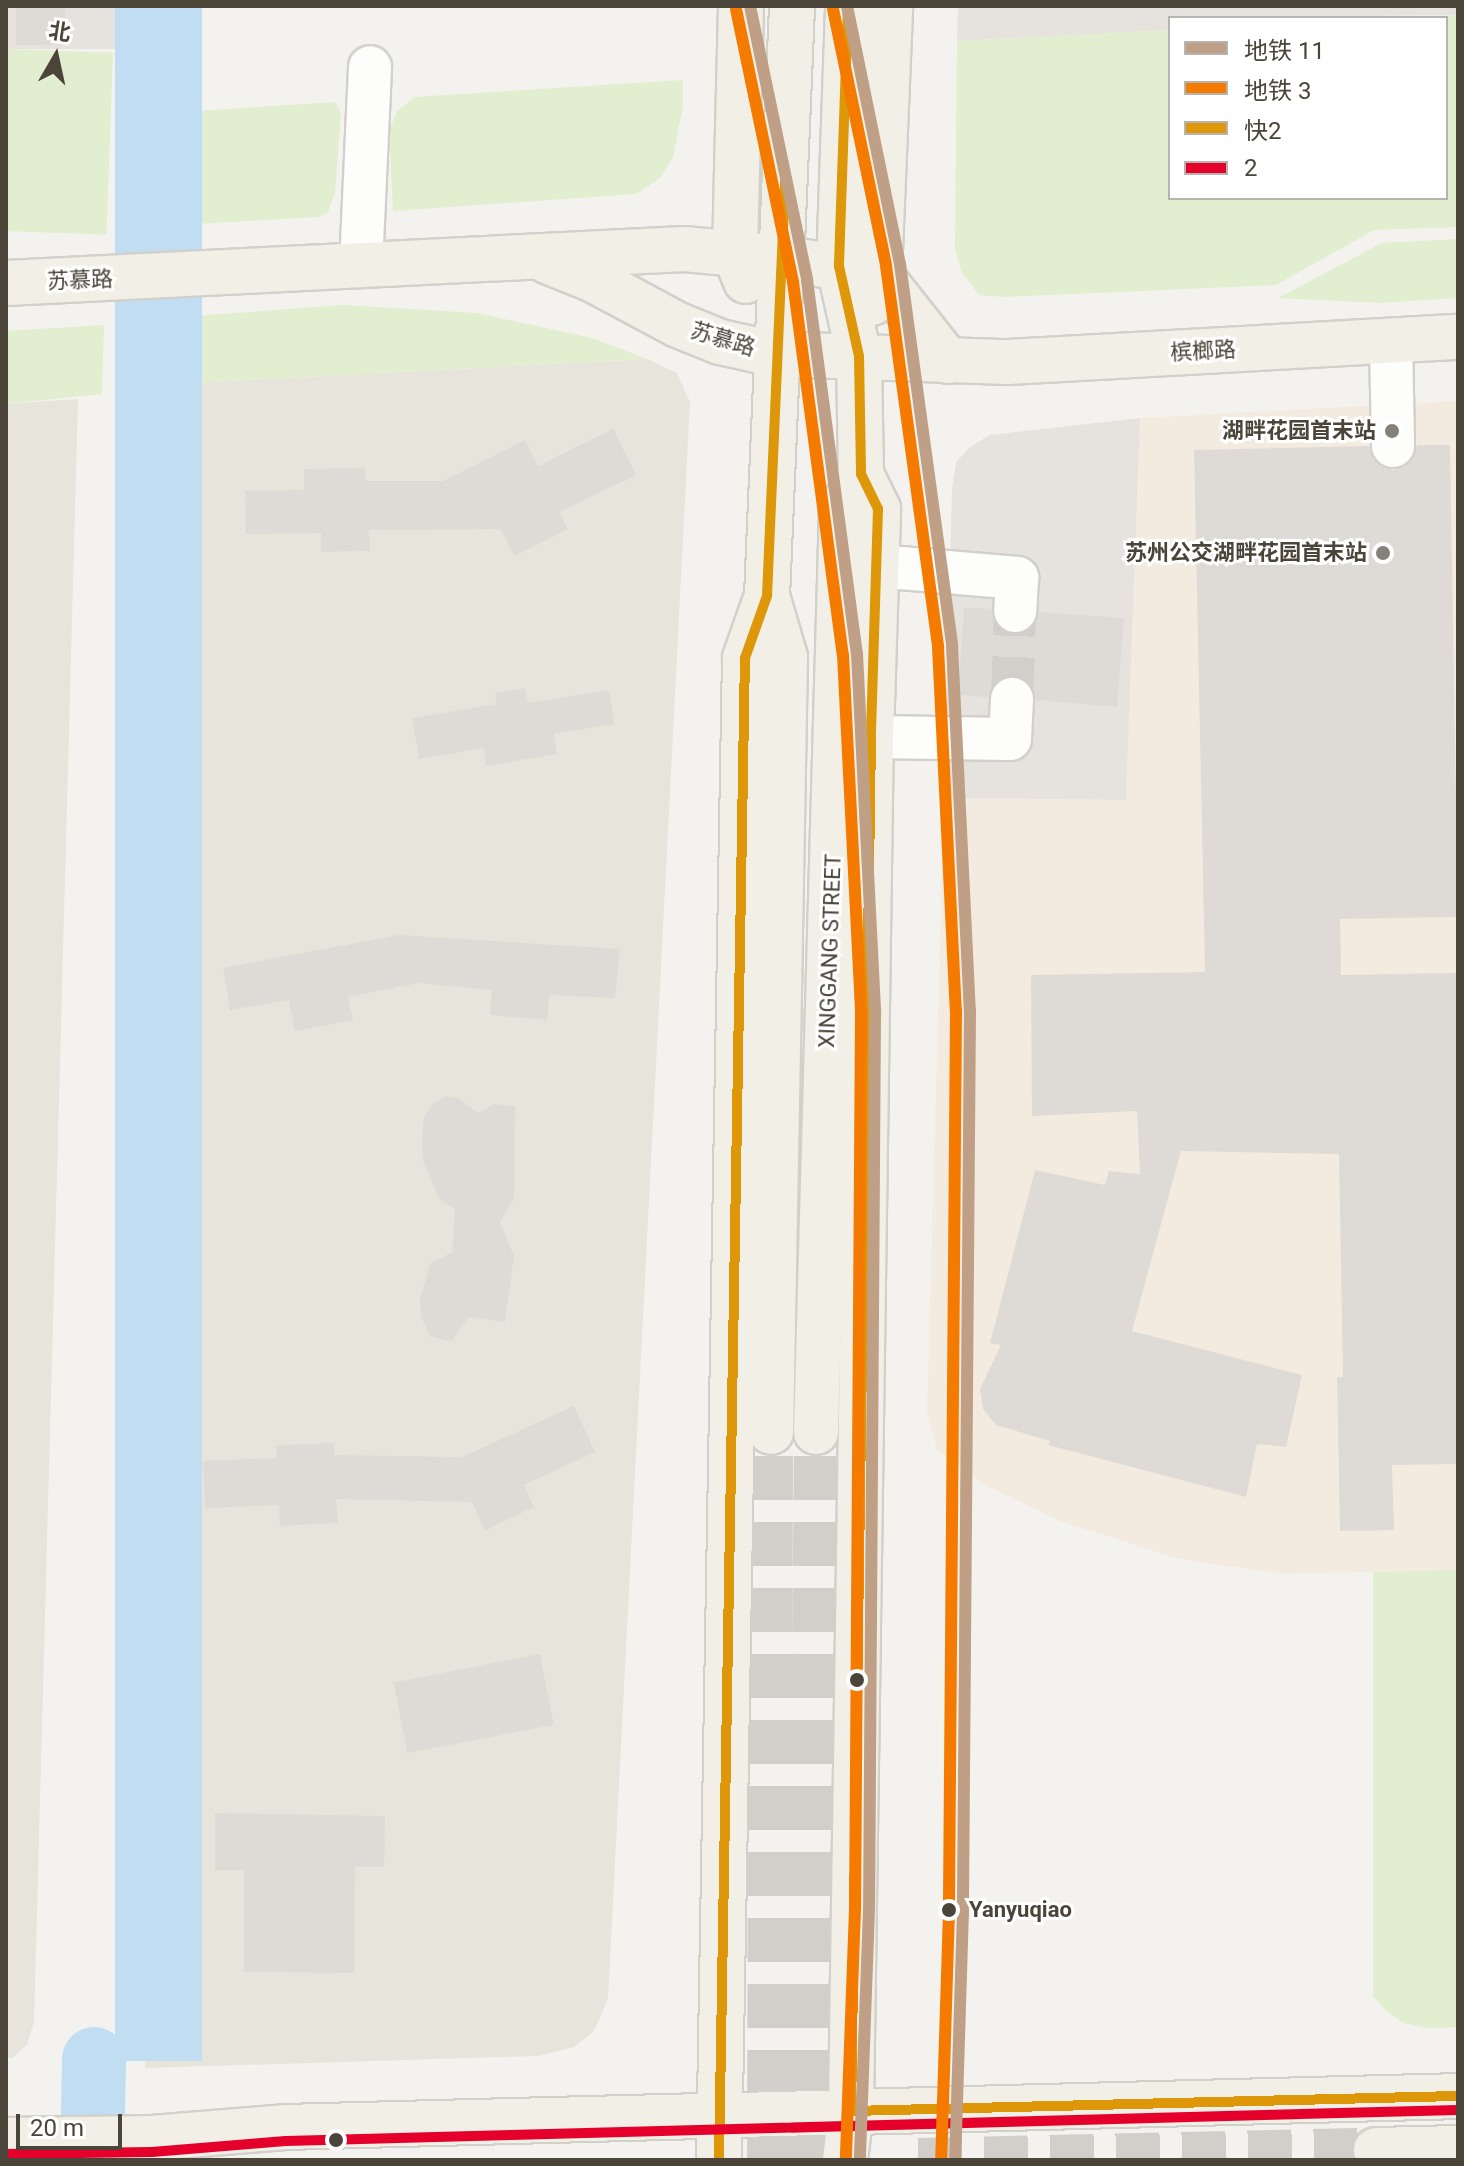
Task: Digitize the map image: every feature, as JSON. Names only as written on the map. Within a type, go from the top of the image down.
[{"type":"main road","points":[[741,6],[735,254],[775,354]]},
{"type":"main road","points":[[719,2160],[745,658],[767,596],[792,6]]},
{"type":"main road","points":[[848,6],[859,270],[948,361]]},
{"type":"main road","points":[[859,270],[890,6]]},
{"type":"main road","name":"苏慕路","points":[[6,283],[684,249],[781,258],[859,270]]},
{"type":"main road","name":"苏慕路","points":[[538,257],[594,280],[678,325],[720,342],[775,354],[948,361]]},
{"type":"main road","name":"XINGGANG STREET","points":[[845,2160],[851,2111],[871,737],[878,509],[861,474],[859,270]]},
{"type":"main road","name":"槟榔路","points":[[948,361],[1008,362],[1458,337]]},
{"type":"main road","name":"XINGGANG STREET","points":[[816,1432],[842,508],[861,474]]},
{"type":"main road","points":[[767,596],[785,657],[771,1432]]},
{"type":"main road","points":[[23,2140],[152,2138],[285,2127],[1458,2096]]},
{"type":"main road","points":[[1376,2150],[1458,2148]]},
{"type":"lane","points":[[361,266],[370,67]]},
{"type":"lane","points":[[1391,340],[1393,446]]},
{"type":"lane","points":[[877,566],[1017,578],[1015,611]]},
{"type":"lane","points":[[871,737],[1010,739],[1012,699]]},
{"type":"shaded area","points":[[6,6],[115,6],[115,49],[6,49]]},
{"type":"shaded area","points":[[958,6],[1458,6],[1458,15],[1168,16],[1168,30],[957,41]]},
{"type":"shaded area","points":[[647,359],[677,373],[690,402],[608,1999],[594,2031],[574,2047],[538,2056],[145,2068],[191,383]]},
{"type":"shaded area","points":[[78,399],[34,2022],[27,2045],[12,2058],[6,2058],[6,404]]},
{"type":"shaded area","points":[[1458,401],[1458,1570],[1284,1574],[1178,1559],[1060,1521],[983,1484],[937,1450],[927,1412],[944,798],[1126,800],[1140,418]]},
{"type":"shaded area","points":[[1140,418],[1126,800],[944,798],[952,489],[956,462],[970,447],[990,435]]},
{"type":"green space","points":[[1458,15],[1458,227],[1374,230],[1276,285],[1002,297],[979,295],[961,271],[955,249],[957,41],[1168,30],[1168,200],[1448,200],[1448,16],[1438,16]]},
{"type":"green space","points":[[6,49],[113,53],[107,235],[6,231]]},
{"type":"green space","points":[[683,80],[683,105],[673,157],[660,178],[636,194],[393,211],[389,131],[397,111],[415,97]]},
{"type":"green space","points":[[335,102],[341,113],[335,193],[328,212],[320,217],[196,224],[199,111]]},
{"type":"green space","points":[[1458,239],[1458,298],[1382,303],[1278,298],[1382,243]]},
{"type":"green space","points":[[343,305],[477,313],[592,338],[647,359],[191,383],[193,316]]},
{"type":"green space","points":[[104,325],[102,394],[6,404],[6,331]]},
{"type":"green space","points":[[1458,1570],[1458,2027],[1428,2028],[1403,2023],[1373,1996],[1373,1572]]},
{"type":"water","points":[[115,6],[202,6],[202,2061],[115,2061]]},
{"type":"building","points":[[16,6],[65,6],[65,45],[16,45]]},
{"type":"building","points":[[613,429],[636,475],[559,512],[568,529],[514,556],[501,529],[369,530],[370,551],[321,552],[321,533],[246,534],[245,491],[304,490],[304,469],[365,468],[366,481],[443,481],[525,440],[538,466]]},
{"type":"building","points":[[1417,445],[1450,445],[1458,917],[1340,919],[1341,975],[1458,973],[1458,1464],[1392,1465],[1394,1530],[1340,1531],[1337,1377],[1343,1377],[1339,1154],[1181,1151],[1132,1331],[1302,1375],[1286,1447],[1257,1444],[1246,1497],[1048,1445],[1050,1441],[996,1425],[983,1409],[980,1389],[1001,1345],[990,1343],[1035,1170],[1105,1185],[1109,1171],[1140,1174],[1137,1111],[1032,1116],[1031,975],[1205,972],[1194,450],[1369,446],[1372,458],[1381,467],[1394,470],[1405,467],[1414,458]]},
{"type":"building","points":[[964,607],[991,609],[994,622],[1002,631],[1013,635],[1026,632],[1035,624],[1039,612],[1124,618],[1117,707],[1036,700],[1033,687],[1024,678],[1014,675],[1000,678],[988,697],[958,695]]},
{"type":"building","points":[[525,688],[528,703],[609,690],[614,724],[554,734],[557,754],[486,766],[484,748],[419,759],[412,718],[497,704],[495,693]]},
{"type":"building","points":[[399,935],[620,949],[615,998],[549,995],[547,1020],[490,1015],[492,990],[419,983],[348,997],[353,1020],[295,1031],[289,1000],[230,1010],[223,968]]},
{"type":"building","points":[[446,1096],[458,1098],[478,1113],[493,1104],[515,1106],[514,1198],[500,1222],[514,1256],[505,1322],[469,1317],[453,1339],[446,1341],[430,1336],[421,1317],[420,1299],[430,1264],[452,1252],[455,1209],[439,1199],[423,1161],[422,1138],[424,1117],[433,1103]]},
{"type":"building","points":[[574,1406],[595,1452],[524,1485],[534,1507],[485,1530],[472,1502],[336,1499],[338,1523],[280,1526],[279,1505],[205,1508],[203,1461],[277,1458],[276,1445],[334,1443],[334,1455],[462,1457]]},
{"type":"building","points":[[540,1654],[554,1725],[407,1753],[394,1682]]},
{"type":"building","points":[[215,1813],[385,1816],[384,1867],[355,1867],[354,1973],[244,1972],[244,1870],[215,1870]]},
{"type":"waterway","points":[[92,2158],[94,2059]]},
{"type":"tunnel","points":[[1012,699],[1015,611]]},
{"type":"tunnel","points":[[769,2160],[771,1432]]},
{"type":"tunnel","points":[[810,2160],[816,1432]]},
{"type":"tunnel","points":[[918,2160],[1376,2150]]},
{"type":"metro line","name":"11","points":[[750,6],[807,280],[857,654],[875,1012],[869,1909],[860,2160]]},
{"type":"metro line","name":"11","points":[[847,6],[900,264],[952,646],[970,1010],[963,1911],[955,2160]]},
{"type":"metro line","name":"3","points":[[736,9],[793,282],[843,655],[861,1012],[855,1909],[846,2159]]},
{"type":"metro line","name":"3","points":[[833,9],[886,266],[938,647],[956,1010],[949,1911],[941,2160]]},
{"type":"transit line","name":"快2","points":[[848,6],[839,266],[859,356],[861,474],[878,509],[871,737],[851,2111],[1458,2096]]},
{"type":"transit line","name":"快2","points":[[719,2160],[745,658],[767,596],[785,178]]},
{"type":"transit line","name":"2","points":[[6,2154],[152,2152],[286,2141],[1458,2110]]},
{"type":"place","name":"湖畔花园首末站","points":[[1392,431]]},
{"type":"place","name":"苏州公交湖畔花园首末站","points":[[1383,553]]},
{"type":"place","name":"Yanyuqiao","points":[[949,1910]]}]
